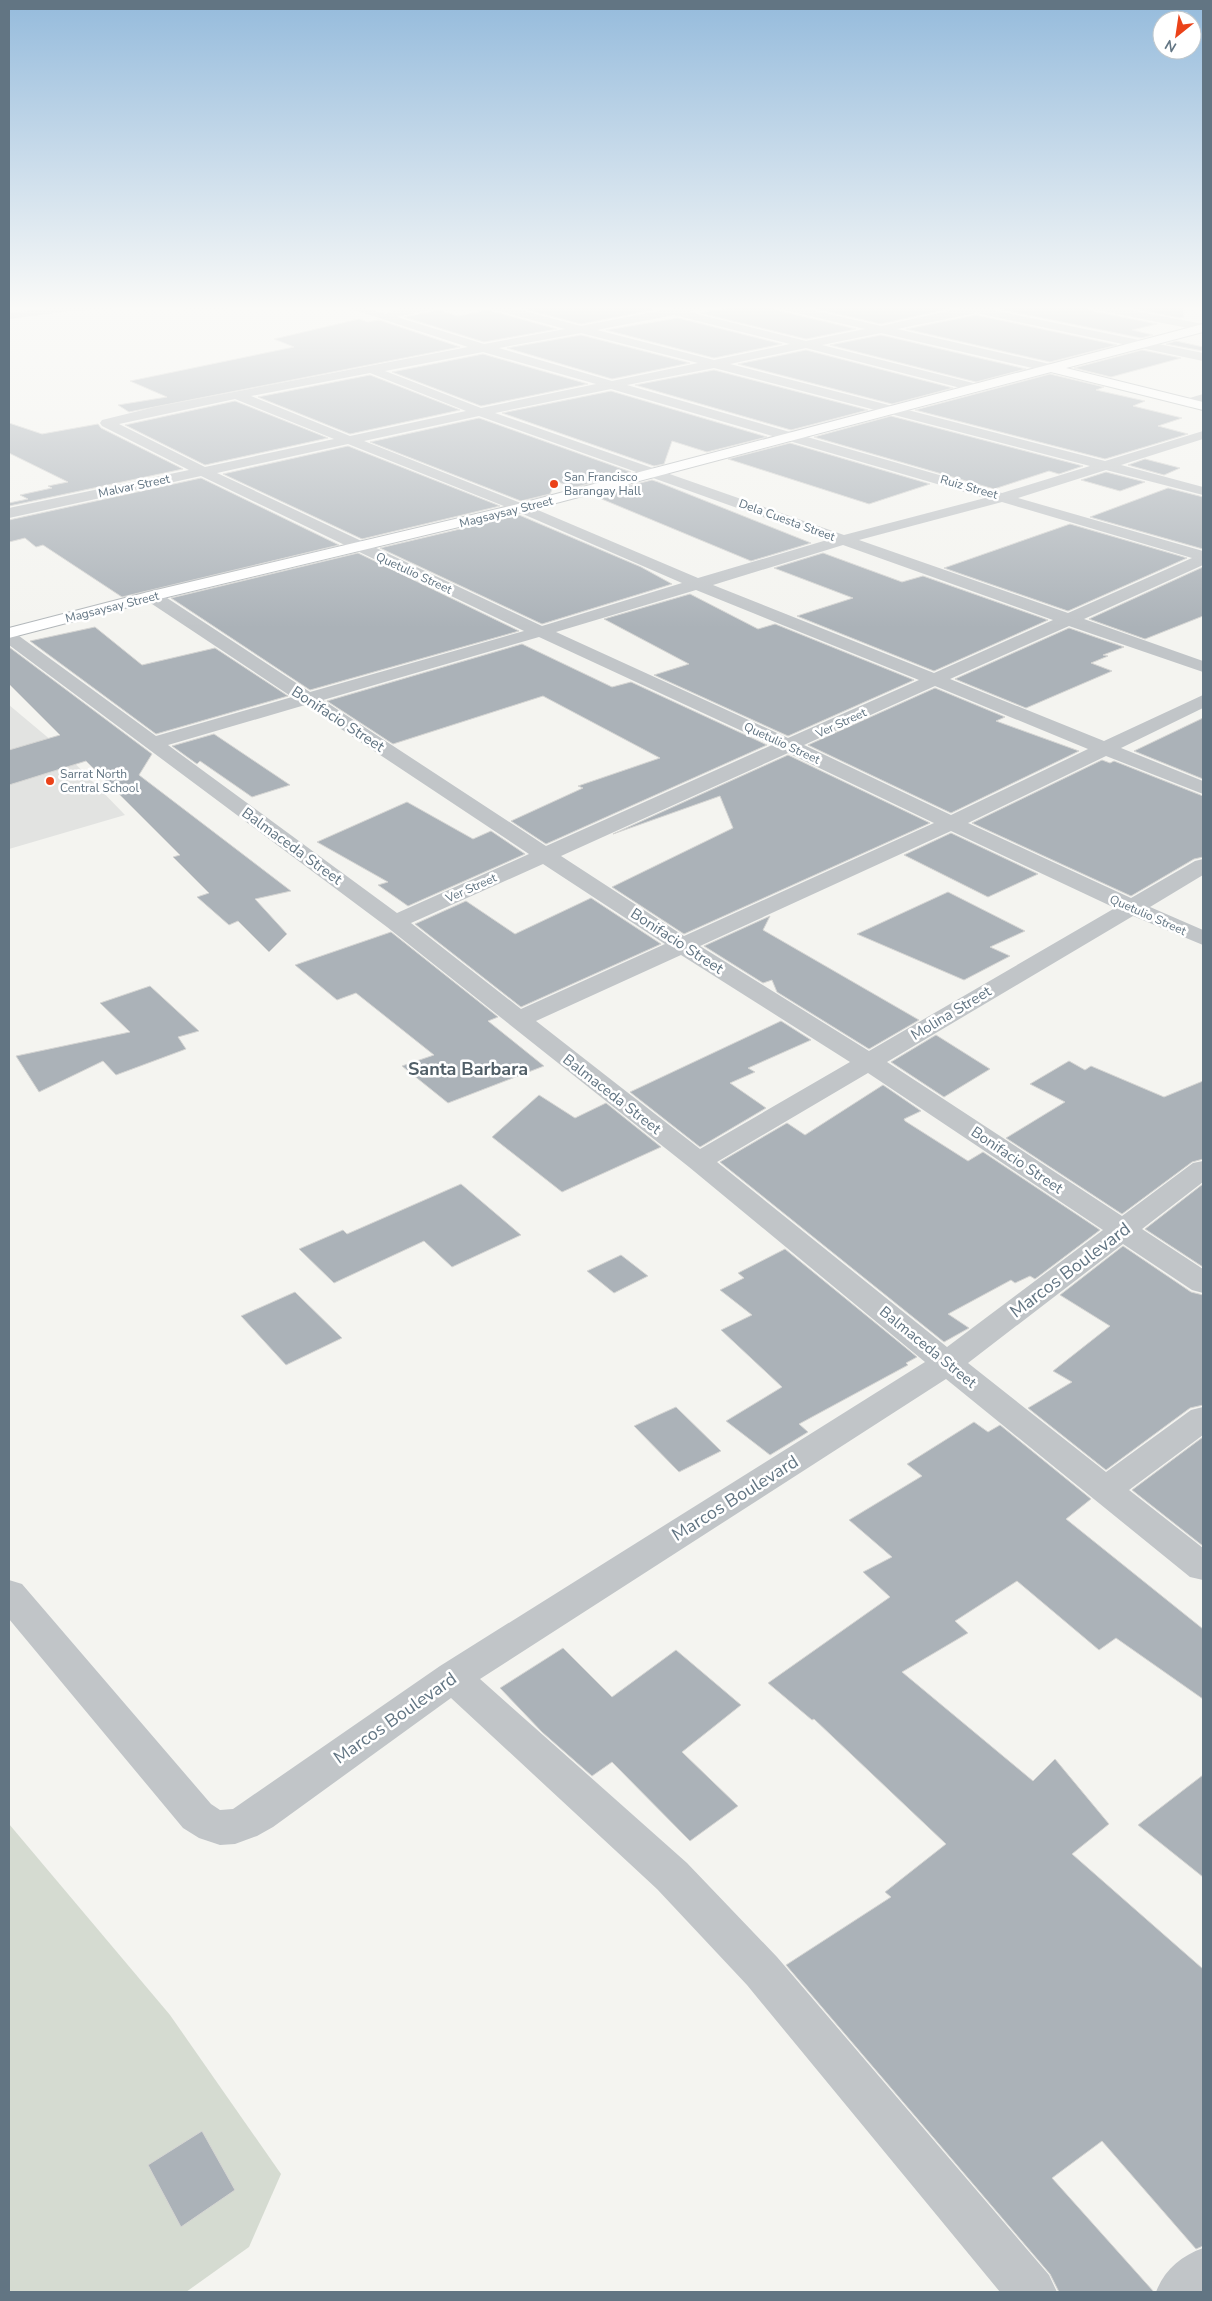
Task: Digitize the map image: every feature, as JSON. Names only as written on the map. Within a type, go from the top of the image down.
[{"type":"main road","name":"Magsaysay Street","points":[[9,633],[152,596],[360,548],[521,508],[878,413]]},
{"type":"street","name":"Quetulio Street","points":[[150,413],[107,422],[200,472],[360,548],[790,746],[1130,907],[1203,938]]},
{"type":"street","points":[[280,413],[521,508],[697,584],[1203,788]]},
{"type":"street","name":"Malvar Street","points":[[9,513],[349,442],[474,413]]},
{"type":"street","name":"Dela Cuesta Street","points":[[484,413],[1203,666]]},
{"type":"street","name":"Ruiz Street","points":[[714,413],[1004,497],[1203,557]]},
{"type":"street","points":[[911,413],[1203,491]]},
{"type":"street","points":[[153,743],[542,631],[844,540],[1004,497],[1104,464],[1203,435]]},
{"type":"street","name":"Ver Street","points":[[395,922],[790,746],[1203,557]]},
{"type":"street","name":"Bonifacio Street","points":[[152,596],[545,856],[683,946],[869,1062],[1203,1282]]},
{"type":"street","name":"Balmaceda Street","points":[[9,637],[395,922],[700,1161],[947,1363],[1203,1567]]},
{"type":"street","points":[[518,1020],[951,823],[1203,701]]},
{"type":"street","name":"Molina Street","points":[[700,1161],[1130,907],[1203,866]]},
{"type":"street","name":"Marcos Boulevard","points":[[9,1594],[197,1816],[209,1826],[221,1828],[239,1826],[259,1815],[453,1676],[947,1363],[1203,1170]]},
{"type":"street","points":[[1107,1489],[1203,1418]]},
{"type":"street","points":[[453,1676],[672,1876],[749,1958],[1032,2292]]},
{"type":"street","points":[[1181,2292],[1203,2272]]},
{"type":"shaded area","name":"Sarrat North Central School","points":[[9,705],[58,746],[125,815],[9,849]]},
{"type":"shaded area","points":[[9,1824],[170,2015],[281,2174],[249,2247],[186,2292],[9,2292]]},
{"type":"building","points":[[178,413],[266,413],[328,438],[205,465],[125,425]]},
{"type":"building","points":[[299,413],[445,413],[350,434]]},
{"type":"building","points":[[503,413],[687,413],[767,437],[707,452],[672,441],[664,464],[654,466]]},
{"type":"building","points":[[733,413],[855,413],[791,430]]},
{"type":"building","points":[[928,413],[1163,413],[1182,418],[1158,426],[1188,434],[1105,459]]},
{"type":"building","points":[[891,416],[1083,466],[1059,474],[1049,471],[994,489],[814,437]]},
{"type":"building","points":[[479,418],[631,472],[573,488],[556,481],[550,494],[521,501],[370,442]]},
{"type":"building","points":[[9,423],[42,434],[98,424],[101,428],[183,469],[9,506],[9,503],[28,499],[20,495],[52,488],[48,486],[68,482],[9,453]]},
{"type":"building","points":[[790,443],[930,484],[869,504],[728,459]]},
{"type":"building","points":[[348,446],[500,506],[362,539],[223,474]]},
{"type":"building","points":[[1145,459],[1180,468],[1164,475],[1128,465]]},
{"type":"building","points":[[1106,472],[1145,482],[1120,491],[1081,480]]},
{"type":"building","points":[[201,478],[339,545],[122,597],[43,545],[36,547],[25,538],[9,542],[9,520]]},
{"type":"building","points":[[652,480],[811,543],[751,561],[592,495]]},
{"type":"building","points":[[1168,488],[1203,497],[1203,549],[1090,517]]},
{"type":"building","points":[[519,515],[641,567],[672,584],[542,624],[380,548]]},
{"type":"building","points":[[1070,524],[1187,558],[1068,611],[944,568]]},
{"type":"building","points":[[358,553],[519,631],[310,690],[171,598]]},
{"type":"building","points":[[823,553],[902,582],[923,576],[1048,620],[934,671],[797,616],[853,598],[774,568]]},
{"type":"building","points":[[1203,567],[1203,616],[1145,639],[1089,619]]},
{"type":"building","points":[[690,594],[758,629],[775,624],[914,680],[788,736],[654,675],[689,664],[604,619]]},
{"type":"building","points":[[95,627],[142,665],[215,648],[288,696],[156,734],[30,641]]},
{"type":"building","points":[[1069,628],[1124,647],[1103,655],[1108,656],[1091,663],[1112,671],[1026,708],[955,679]]},
{"type":"building","points":[[522,644],[612,687],[631,682],[767,745],[546,844],[511,821],[583,788],[578,786],[660,758],[543,696],[393,744],[327,701]]},
{"type":"building","points":[[9,647],[152,754],[139,775],[291,891],[255,899],[287,934],[269,952],[238,921],[229,925],[197,897],[209,893],[173,857],[180,855],[86,761],[9,785],[9,750],[60,735],[9,684]]},
{"type":"building","points":[[935,688],[1005,717],[996,721],[1079,751],[951,813],[808,745]]},
{"type":"building","points":[[1203,718],[1203,779],[1134,751]]},
{"type":"building","points":[[214,734],[290,785],[252,797],[200,761],[197,764],[172,746]]},
{"type":"building","points":[[788,755],[930,823],[684,934],[612,887],[733,828],[720,796],[613,834]]},
{"type":"building","points":[[1102,760],[1110,763],[1114,761],[1203,796],[1203,857],[1194,859],[1131,896],[972,823]]},
{"type":"building","points":[[407,802],[473,839],[491,831],[525,854],[408,906],[378,885],[388,882],[317,842]]},
{"type":"building","points":[[951,833],[1038,874],[988,897],[904,855]]},
{"type":"building","points":[[948,892],[1025,931],[990,947],[1010,956],[964,980],[857,934]]},
{"type":"building","points":[[591,898],[661,944],[521,1007],[415,924],[466,901],[515,934]]},
{"type":"building","points":[[770,916],[763,930],[919,1020],[869,1049],[777,992],[772,980],[763,983],[704,946]]},
{"type":"building","points":[[391,932],[498,1017],[488,1021],[544,1066],[448,1103],[402,1066],[434,1055],[356,993],[337,1000],[295,965]]},
{"type":"building","points":[[150,986],[199,1031],[178,1037],[186,1049],[116,1075],[103,1061],[39,1092],[16,1056],[130,1032],[100,1003]]},
{"type":"building","points":[[781,1021],[811,1040],[748,1068],[755,1072],[730,1083],[766,1108],[700,1147],[630,1092]]},
{"type":"building","points":[[936,1035],[990,1069],[944,1097],[891,1062]]},
{"type":"building","points":[[1069,1061],[1085,1070],[1091,1066],[1164,1097],[1203,1081],[1203,1159],[1192,1162],[1122,1214],[1006,1138],[1065,1102],[1030,1084]]},
{"type":"building","points":[[883,1085],[921,1111],[904,1119],[905,1121],[968,1161],[983,1152],[1100,1230],[1035,1279],[1030,1276],[1015,1283],[1011,1280],[948,1314],[969,1328],[944,1342],[720,1162],[787,1123],[805,1135]]},
{"type":"building","points":[[539,1095],[575,1118],[606,1103],[661,1147],[562,1192],[492,1137]]},
{"type":"building","points":[[461,1184],[521,1235],[452,1267],[424,1241],[334,1283],[299,1249],[343,1230],[347,1234]]},
{"type":"building","points":[[1203,1184],[1203,1267],[1145,1229]]},
{"type":"building","points":[[1123,1246],[1191,1292],[1203,1295],[1203,1405],[1190,1408],[1106,1470],[1028,1408],[1072,1382],[1053,1371],[1110,1326],[1060,1295]]},
{"type":"building","points":[[785,1249],[917,1357],[906,1363],[908,1365],[799,1424],[808,1432],[770,1455],[726,1421],[782,1387],[721,1330],[752,1315],[720,1290],[744,1278],[738,1273]]},
{"type":"building","points":[[621,1255],[648,1276],[614,1293],[587,1271]]},
{"type":"building","points":[[295,1292],[342,1338],[286,1365],[241,1316]]},
{"type":"building","points":[[676,1407],[721,1451],[679,1472],[634,1426]]},
{"type":"building","points":[[974,1422],[988,1432],[1000,1425],[1091,1499],[1066,1519],[1203,1629],[1203,1699],[1116,1638],[1099,1650],[1017,1581],[955,1621],[968,1633],[902,1672],[1033,1781],[1055,1759],[1109,1824],[1072,1854],[1203,1969],[1203,2246],[1196,2249],[1102,2141],[1052,2178],[1154,2292],[1059,2292],[1050,2274],[786,1965],[891,1897],[885,1892],[946,1844],[814,1719],[812,1720],[768,1683],[890,1597],[863,1572],[892,1557],[849,1520],[922,1476],[907,1464]]},
{"type":"building","points":[[1203,1437],[1203,1546],[1132,1490]]},
{"type":"building","points":[[563,1648],[612,1697],[676,1650],[741,1705],[682,1752],[738,1806],[690,1841],[612,1762],[592,1776],[542,1732],[500,1688]]},
{"type":"building","points":[[1203,1775],[1203,1877],[1138,1825]]},
{"type":"building","points":[[202,2131],[235,2190],[181,2227],[148,2165]]},
{"type":"place","name":"San Francisco Barangay Hall","points":[[554,484]]},
{"type":"place","name":"Sarrat North Central School","points":[[50,781]]},
{"type":"district","name":"Santa Barbara","points":[[468,1069]]}]
